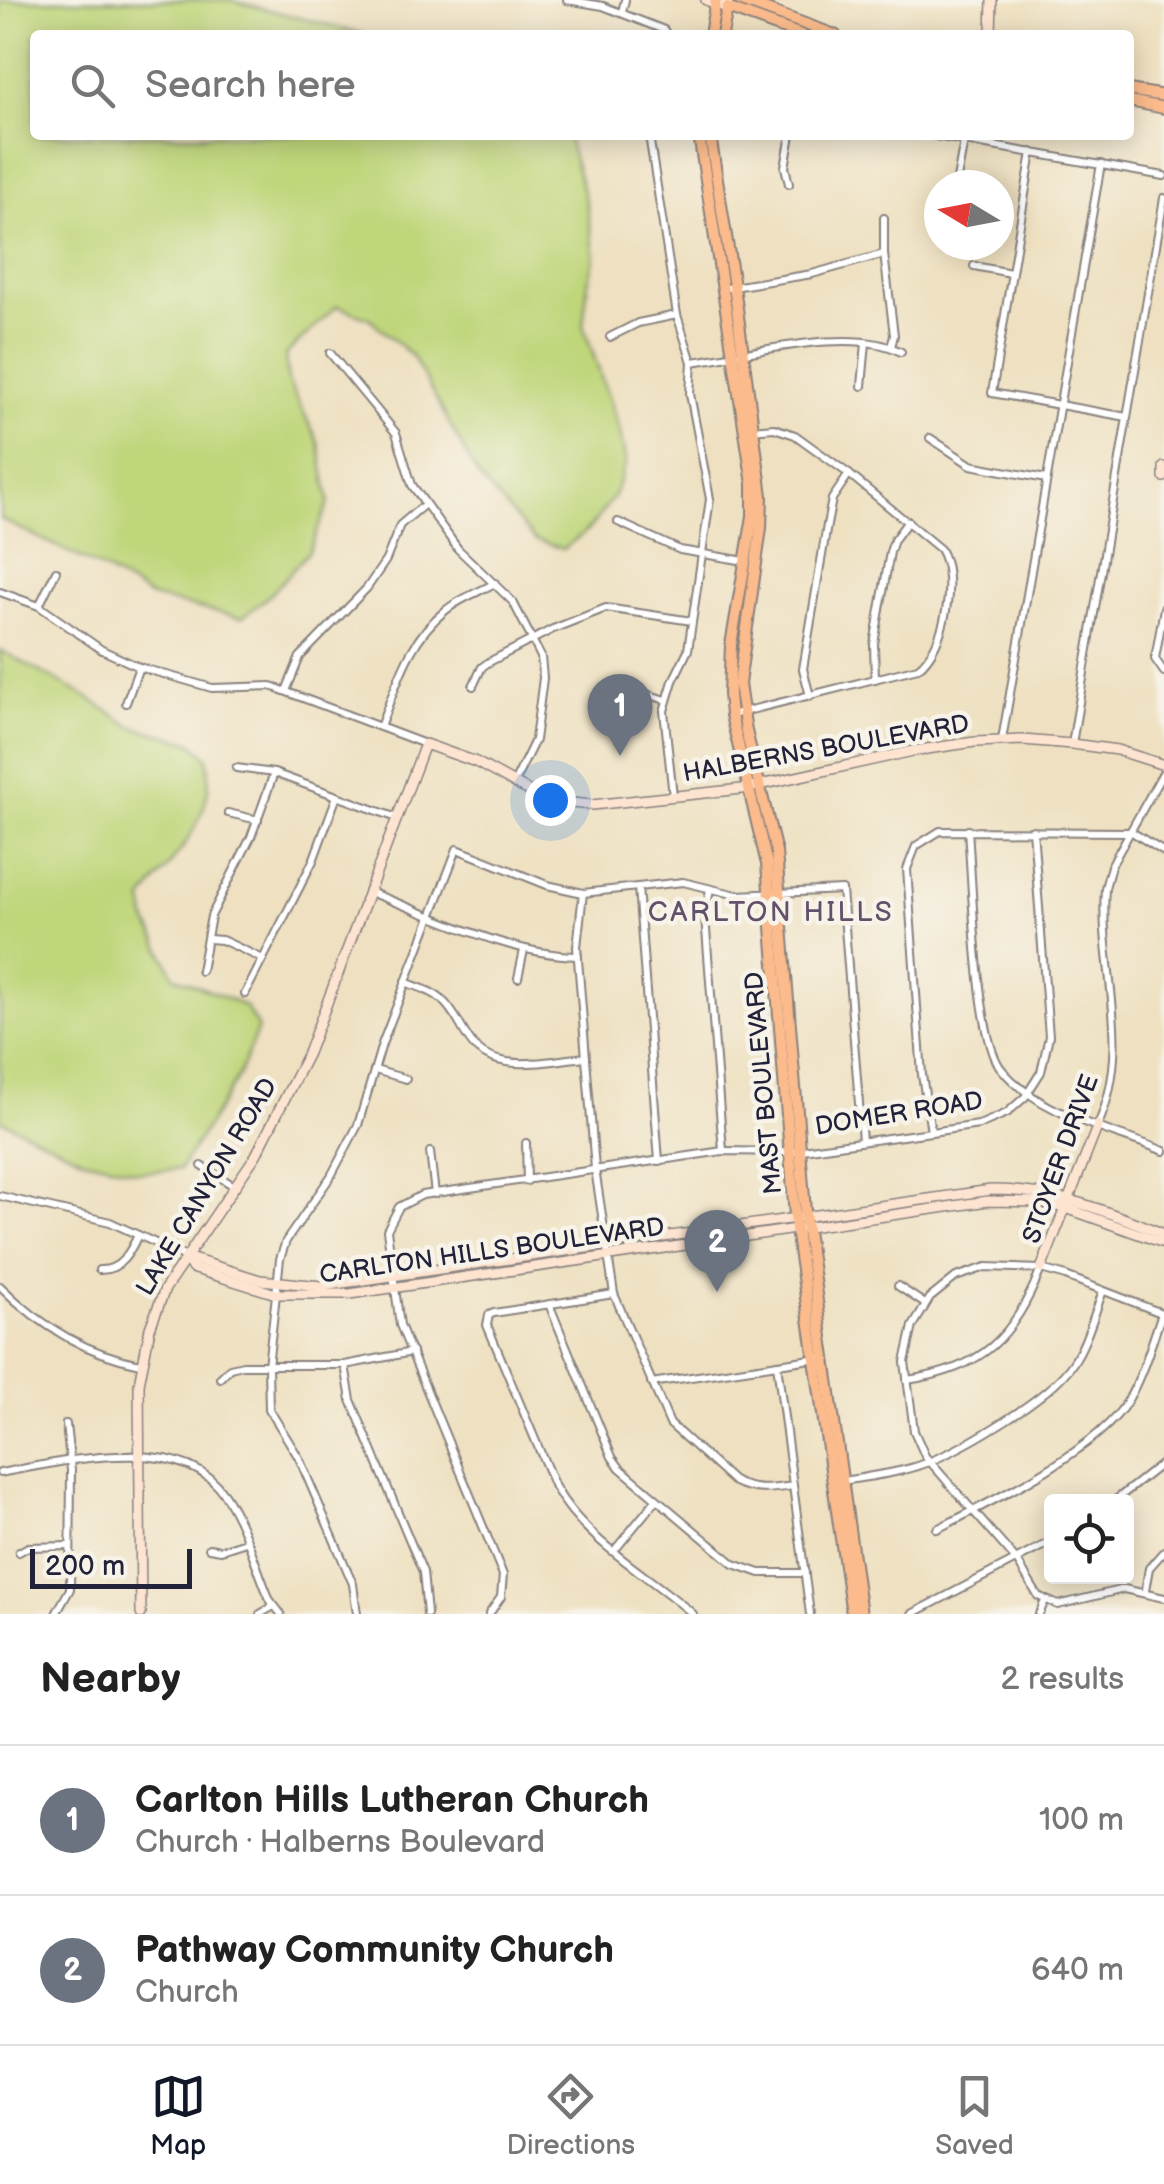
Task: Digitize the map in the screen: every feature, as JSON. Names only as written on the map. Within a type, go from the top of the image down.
[{"type":"main road","points":[[738,0],[821,30]]},
{"type":"main road","points":[[711,30],[719,2]]},
{"type":"main road","points":[[719,2],[722,30]]},
{"type":"main road","points":[[719,2],[789,30]]},
{"type":"main road","points":[[1156,98],[1164,108]]},
{"type":"main road","name":"MAST BOULEVARD","points":[[700,140],[721,288],[738,356]]},
{"type":"main road","name":"MAST BOULEVARD","points":[[711,140],[734,286],[738,356],[762,504],[750,562],[737,714],[775,892],[801,1222],[852,1614]]},
{"type":"main road","name":"MAST BOULEVARD","points":[[837,1482],[862,1614]]},
{"type":"street","points":[[567,0],[622,12],[658,30]]},
{"type":"street","points":[[622,12],[625,0]]},
{"type":"street","points":[[991,30],[992,0]]},
{"type":"street","points":[[650,140],[677,315],[692,362],[690,396],[710,499],[688,650],[666,700],[665,728],[674,796]]},
{"type":"street","points":[[789,140],[785,167],[789,184]]},
{"type":"street","points":[[958,140],[1164,176]]},
{"type":"street","points":[[958,170],[964,141]]},
{"type":"street","points":[[1032,152],[992,392],[1127,417]]},
{"type":"street","points":[[1002,740],[1101,164]]},
{"type":"street","points":[[1072,744],[1164,198]]},
{"type":"street","points":[[884,218],[884,254],[894,335],[891,347]]},
{"type":"street","points":[[721,288],[812,274],[884,254]]},
{"type":"street","points":[[974,266],[1012,273]]},
{"type":"street","points":[[610,337],[638,323],[677,315]]},
{"type":"street","points":[[692,362],[828,341],[866,343],[902,352]]},
{"type":"street","points":[[862,386],[866,343]]},
{"type":"street","points":[[330,353],[396,433],[412,484],[425,504],[458,549],[513,602],[533,640],[543,668],[537,733],[514,783]]},
{"type":"street","points":[[737,714],[913,670],[937,646],[950,578],[940,549],[795,434],[774,428],[749,430]]},
{"type":"street","points":[[930,438],[971,465],[1046,479]]},
{"type":"street","points":[[1164,467],[1164,477]]},
{"type":"street","points":[[810,696],[804,669],[827,525],[832,499],[849,474]]},
{"type":"street","points":[[286,691],[300,657],[367,588],[386,560],[400,524],[425,504]]},
{"type":"street","points":[[876,679],[874,644],[890,552],[908,521]]},
{"type":"street","points":[[618,522],[680,550],[750,562]]},
{"type":"street","points":[[40,606],[56,571]]},
{"type":"street","points":[[380,726],[410,649],[421,633],[448,608],[495,584]]},
{"type":"street","name":"HALBERNS BOULEVARD","points":[[0,592],[40,606],[102,650],[138,667],[212,688],[271,686],[476,762],[542,797],[580,805],[755,786],[913,751],[1002,740],[1117,750],[1164,768]]},
{"type":"street","points":[[472,686],[482,667],[592,611],[606,608],[692,621]]},
{"type":"street","points":[[1164,608],[1154,659],[1164,672]]},
{"type":"street","points":[[126,703],[138,667]]},
{"type":"street","points":[[613,684],[666,700]]},
{"type":"street","name":"LAKE CANYON ROAD","points":[[140,1614],[141,1364],[156,1308],[256,1155],[308,1053],[425,744]]},
{"type":"street","points":[[236,768],[274,773],[398,819]]},
{"type":"street","name":"STOYER DRIVE","points":[[907,1380],[947,1372],[1002,1340],[1018,1321],[1041,1269],[1114,1082],[1116,1059],[1104,892],[1111,866],[1164,768]]},
{"type":"street","points":[[201,971],[213,912],[258,820],[274,773]]},
{"type":"street","points":[[245,994],[312,860],[337,796]]},
{"type":"street","points":[[228,813],[258,820]]},
{"type":"street","points":[[968,830],[985,1032],[1002,1070],[1056,1109],[1164,1150]]},
{"type":"street","points":[[1030,1092],[1044,1065],[1049,1036],[1034,830]]},
{"type":"street","points":[[930,1132],[922,1075],[907,869],[913,850],[924,838],[940,831],[1034,830],[1132,832],[1164,852]]},
{"type":"street","points":[[357,1614],[353,1584],[306,1472],[269,1409],[268,1366],[276,1289],[284,1247],[348,1149],[405,982],[457,849],[547,885],[583,893],[683,882],[731,895],[842,890],[862,1142]]},
{"type":"street","points":[[638,888],[659,1161]]},
{"type":"street","points":[[710,888],[705,916],[723,1151]]},
{"type":"street","points":[[369,892],[524,950],[578,956]]},
{"type":"street","points":[[583,893],[578,918],[578,956],[595,1170],[614,1294],[651,1383],[677,1433],[733,1482],[753,1490],[794,1486]]},
{"type":"street","points":[[208,940],[222,940],[264,960]]},
{"type":"street","points":[[518,978],[524,950]]},
{"type":"street","points":[[405,982],[438,997],[452,1012],[467,1040],[494,1059],[515,1063],[586,1058]]},
{"type":"street","points":[[376,1070],[406,1079]]},
{"type":"street","name":"DOMER ROAD","points":[[393,1282],[386,1237],[392,1216],[412,1198],[723,1151],[794,1151],[930,1132],[992,1121],[1016,1107],[1030,1092]]},
{"type":"street","points":[[526,1143],[527,1180]]},
{"type":"street","points":[[430,1152],[435,1194]]},
{"type":"street","points":[[202,1166],[234,1186]]},
{"type":"street","name":"CARLTON HILLS BOULEVARD","points":[[0,1196],[110,1222],[186,1257],[192,1268],[310,1297],[801,1222],[988,1201],[1068,1203],[1164,1234]]},
{"type":"street","name":"CARLTON HILLS BOULEVARD","points":[[1068,1203],[1164,1243]]},
{"type":"street","points":[[99,1270],[113,1268],[128,1256],[138,1234]]},
{"type":"street","points":[[937,1530],[972,1511],[1051,1466],[1112,1421],[1130,1398],[1163,1314],[1041,1269],[1002,1266],[971,1271],[942,1286],[925,1304],[909,1340],[907,1380],[914,1430],[928,1462],[972,1511],[1017,1561],[1034,1592],[1045,1601],[1063,1605],[1093,1594],[1124,1589],[1164,1598]]},
{"type":"street","points":[[393,1282],[400,1326],[502,1570],[502,1592],[492,1611],[504,1614]]},
{"type":"street","points":[[0,1286],[79,1346],[141,1364]]},
{"type":"street","points":[[898,1286],[925,1304]]},
{"type":"street","points":[[837,1482],[928,1462],[982,1433],[1056,1384],[1080,1350],[1103,1291]]},
{"type":"street","points":[[614,1294],[494,1313],[489,1315],[487,1325],[561,1498],[614,1551],[693,1614]]},
{"type":"street","points":[[549,1304],[612,1456],[656,1500],[734,1564],[760,1573],[804,1574]]},
{"type":"street","points":[[220,1378],[230,1368],[243,1365],[346,1364],[412,1352]]},
{"type":"street","points":[[651,1383],[820,1358]]},
{"type":"street","points":[[346,1364],[352,1400],[423,1572],[427,1614]]},
{"type":"street","points":[[776,1364],[810,1614]]},
{"type":"street","points":[[56,1614],[70,1589],[70,1460],[66,1424]]},
{"type":"street","points":[[0,1473],[70,1460],[175,1460],[207,1476],[225,1496],[274,1606],[282,1614]]},
{"type":"street","points":[[1123,1494],[1164,1462]]},
{"type":"street","points":[[614,1551],[656,1500]]},
{"type":"street","points":[[209,1548],[221,1550],[246,1542]]},
{"type":"street","points":[[18,1552],[28,1546],[70,1546]]},
{"type":"street","points":[[912,1614],[1044,1546]]},
{"type":"street","points":[[1145,1592],[1149,1568],[1164,1550]]},
{"type":"street","points":[[1039,1614],[1045,1601]]},
{"type":"street","points":[[932,1603],[938,1614]]},
{"type":"street","points":[[260,1614],[274,1606]]},
{"type":"green space","points":[[0,0],[230,0],[347,30],[30,30],[30,140],[568,140],[586,202],[595,256],[583,325],[619,428],[626,463],[614,496],[589,529],[563,549],[535,540],[478,476],[413,357],[369,318],[337,306],[285,355],[288,381],[319,443],[329,502],[309,551],[271,594],[242,618],[151,597],[100,567],[0,519]]},
{"type":"green space","points":[[0,650],[87,697],[131,726],[190,742],[207,756],[207,798],[192,834],[143,900],[146,918],[174,976],[245,1006],[258,1028],[238,1077],[180,1169],[140,1172],[84,1159],[0,1120]]},
{"type":"place","name":"Carlton Hills Lutheran Church","points":[[620,756]]},
{"type":"place","name":"Pathway Community Church","points":[[717,1292]]},
{"type":"district","name":"CARLTON HILLS","points":[[771,912]]}]
